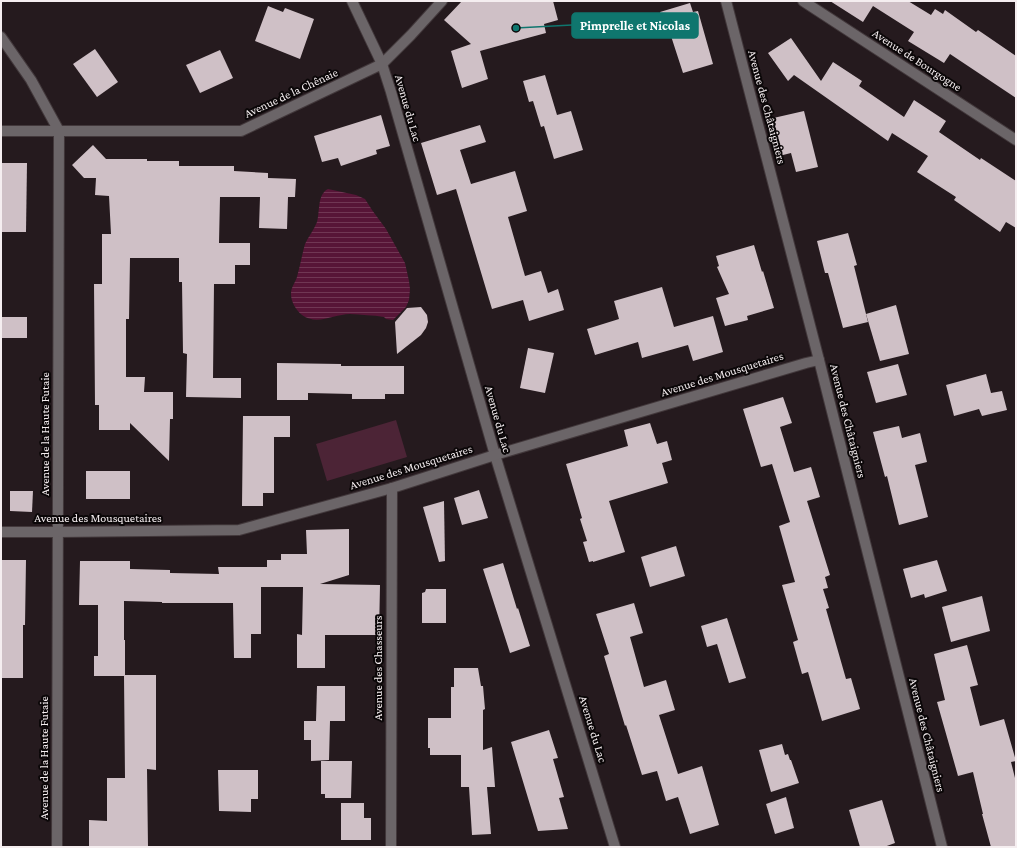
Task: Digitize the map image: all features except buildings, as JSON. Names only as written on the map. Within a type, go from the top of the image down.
[{"type":"street","name":"Avenue du Lac","points":[[352,1],[382,64],[495,455],[615,847]]},
{"type":"street","name":"Avenue de la Chênaie","points":[[1,131],[241,131],[382,64],[442,1]]},
{"type":"street","name":"Avenue des Châtaigniers","points":[[726,1],[820,360],[942,847]]},
{"type":"street","name":"Avenue de Bourgogne","points":[[803,1],[1016,140]]},
{"type":"street","name":"Avenue de la Haute Futaie","points":[[1,37],[31,80],[59,131],[57,847]]},
{"type":"street","name":"Avenue des Mousquetaires","points":[[1,532],[240,530],[392,488],[495,455],[820,360]]},
{"type":"street","name":"Avenue des Chasseurs","points":[[391,847],[392,488]]},
{"type":"shaded area","points":[[328,189],[356,195],[365,199],[386,229],[405,263],[410,289],[409,300],[406,307],[393,320],[380,316],[344,314],[320,320],[308,318],[302,315],[294,306],[291,294],[305,244],[317,222],[320,199],[324,191]]},
{"type":"shaded area","points":[[396,420],[407,457],[327,481],[316,444]]},
{"type":"place","name":"Pimprelle et Nicolas","points":[[516,28]]}]
